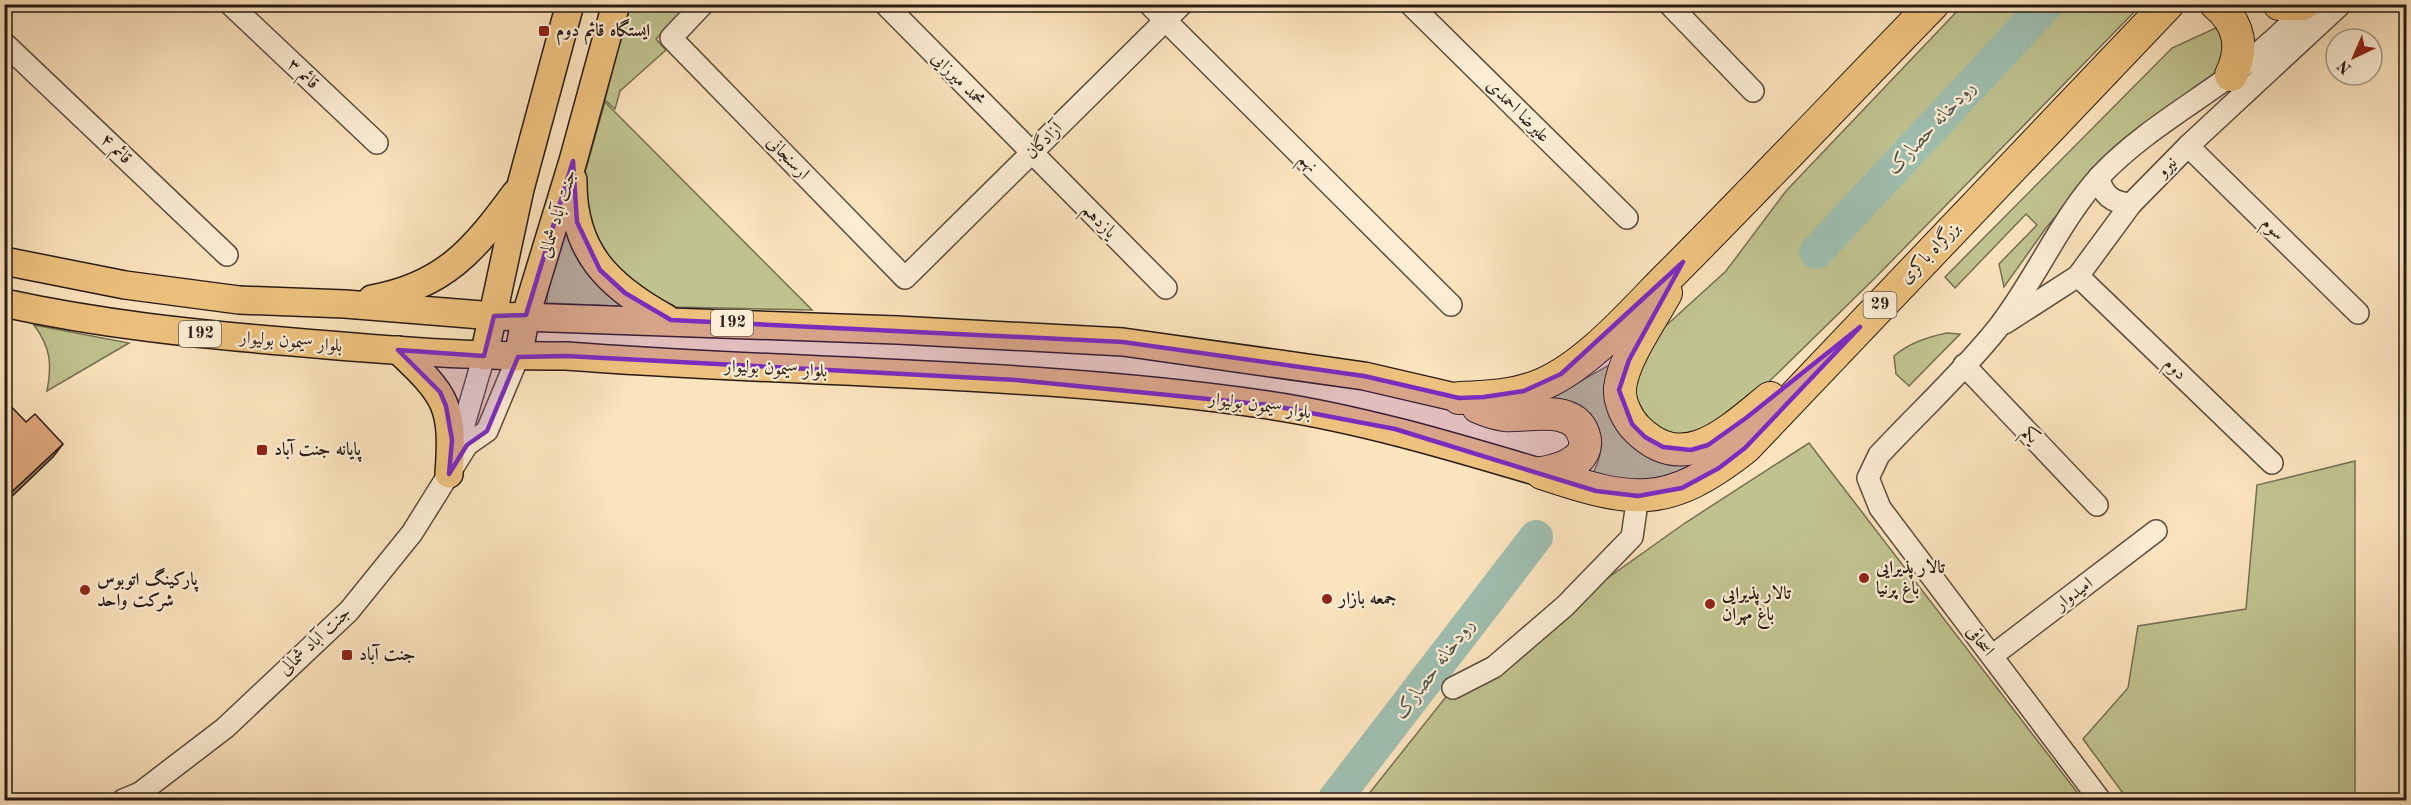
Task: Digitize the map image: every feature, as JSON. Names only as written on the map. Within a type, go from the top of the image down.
[{"type":"highway","points":[[1458,398],[1505,396],[1544,384],[1561,374],[1628,317],[1933,4]]},
{"type":"highway","name":"بزرگراه باکری","points":[[1542,472],[1596,491],[1638,496],[1682,488],[1719,468],[1744,448],[2168,4]]},
{"type":"highway","points":[[2216,4],[2229,15],[2237,29],[2240,45],[2238,61],[2231,75]]},
{"type":"highway","points":[[2279,4],[2303,4]]},
{"type":"highway","points":[[1683,262],[1629,360],[1620,390],[1622,405],[1632,424],[1645,437],[1663,447],[1691,450],[1708,445],[1860,327]]},
{"type":"highway","points":[[1458,398],[1487,411],[1505,415],[1553,413],[1578,427],[1584,438],[1585,448],[1577,460],[1557,470],[1542,472]]},
{"type":"main road","points":[[484,357],[519,189],[570,4]]},
{"type":"main road","name":"جنت آباد شمالی","points":[[518,357],[526,315],[573,161],[616,4]]},
{"type":"main road","points":[[573,161],[573,202],[577,222],[585,243],[600,270],[625,293],[671,320]]},
{"type":"main road","points":[[345,304],[398,294],[447,272],[487,232],[519,189]]},
{"type":"main road","name":"بلوار سیمون بولیوار","points":[[4,261],[125,285],[239,300],[345,304],[494,316],[671,320],[1123,342],[1364,376],[1458,398]]},
{"type":"main road","name":"بلوار سیمون بولیوار","points":[[4,303],[162,331],[484,357],[566,357],[1113,387],[1269,405],[1395,429],[1542,472]]},
{"type":"main road","points":[[398,350],[440,392],[446,406],[452,440],[449,474]]},
{"type":"street","name":"قائم ۳","points":[[230,4],[377,143]]},
{"type":"street","name":"ارسنجانی","points":[[703,4],[671,38],[905,279]]},
{"type":"street","name":"محمد میرزایی","points":[[885,4],[1032,153]]},
{"type":"street","name":"نهم","points":[[1149,4],[1451,305]]},
{"type":"street","name":"آزادگان","points":[[905,279],[1182,4]]},
{"type":"street","name":"علیرضا احمدی","points":[[1410,4],[1627,218]]},
{"type":"street","points":[[1669,4],[1753,91]]},
{"type":"street","name":"نیرو","points":[[1868,478],[1879,454],[1997,329],[2046,256],[2072,212],[2099,177],[2125,150],[2231,75],[2276,39],[2312,4]]},
{"type":"street","name":"نیرو","points":[[1997,329],[2078,276],[2131,204],[2187,146],[2341,4]]},
{"type":"street","name":"قائم ۴","points":[[4,43],[227,255]]},
{"type":"street","name":"سوم","points":[[2187,146],[2358,313]]},
{"type":"street","name":"یازدهم","points":[[1032,153],[1166,288]]},
{"type":"street","points":[[2099,177],[2101,187],[2113,201],[2131,204]]},
{"type":"street","name":"دوم","points":[[2078,276],[2272,463]]},
{"type":"street","points":[[467,445],[464,424],[484,357]]},
{"type":"street","name":"جنت آباد شمالی","points":[[123,801],[140,793],[225,728],[349,611],[412,533],[467,445],[487,431],[518,357]]},
{"type":"street","name":"یکم","points":[[1964,365],[2097,505]]},
{"type":"street","name":"اسحاقی","points":[[1868,478],[1880,508],[2100,801]]},
{"type":"street","points":[[1453,688],[1494,667],[1565,606],[1610,560],[1632,537],[1638,496]]},
{"type":"street","name":"امیدوار","points":[[1992,656],[2156,531]]},
{"type":"highlighted area","points":[[573,161],[577,222],[600,270],[625,293],[671,320],[1123,342],[1364,376],[1459,398],[1484,397],[1524,391],[1561,374],[1683,262],[1629,360],[1619,390],[1632,424],[1645,437],[1663,447],[1691,450],[1708,445],[1746,418],[1860,327],[1745,448],[1719,468],[1682,488],[1638,496],[1596,491],[1395,429],[1269,405],[1016,380],[566,356],[518,357],[487,431],[467,445],[449,474],[452,440],[446,406],[440,392],[398,350],[484,356],[494,316],[526,315]]},
{"type":"green space","points":[[628,5],[691,5],[656,39],[666,50],[620,91],[615,109],[605,100]]},
{"type":"green space","points":[[1963,5],[2141,5],[1877,276],[1735,415],[1682,445],[1639,424],[1631,368],[1648,342],[1726,271],[1786,191]]},
{"type":"green space","points":[[2220,26],[2228,44],[2221,68],[2111,151],[2046,228],[2004,287],[1999,264],[2037,225],[2026,214],[1955,288],[1945,277],[2172,48]]},
{"type":"green space","points":[[605,102],[812,310],[675,307],[658,302],[601,259],[582,183]]},
{"type":"green space","points":[[567,207],[637,307],[547,303],[549,274]]},
{"type":"green space","points":[[34,325],[129,343],[47,391],[49,356],[44,341]]},
{"type":"green space","points":[[1947,333],[1960,334],[1909,386],[1896,374],[1894,356],[1919,341]]},
{"type":"green space","points":[[1611,364],[1610,411],[1699,457],[1700,468],[1629,485],[1593,473],[1601,447],[1599,429],[1595,422],[1589,415],[1577,408],[1543,402]]},
{"type":"green space","points":[[1809,443],[2083,800],[1364,800],[1453,688],[1685,523]]},
{"type":"green space","points":[[2355,461],[2355,800],[2128,800],[2083,739],[2128,688],[2138,626],[2246,609],[2257,485]]},
{"type":"building","points":[[4,381],[11,389],[4,394]]},
{"type":"building","points":[[4,399],[26,422],[35,414],[63,444],[4,499]]},
{"type":"waterway","name":"رودخانه حصارک","points":[[1816,252],[2047,4]]},
{"type":"waterway","name":"رودخانه حصارک","points":[[1334,800],[1536,537]]},
{"type":"place","name":"ایستگاه قائم دوم","points":[[544,31]]},
{"type":"place","name":"پایانه جنت آباد","points":[[262,450]]},
{"type":"place","name":"تالار پذیرایی باغ پرنیا","points":[[1864,578]]},
{"type":"place","name":"پارکینگ اتوبوس شرکت واحد","points":[[85,590]]},
{"type":"place","name":"جمعه بازار","points":[[1327,599]]},
{"type":"place","name":"تالار پذیرایی باغ مهران","points":[[1710,604]]},
{"type":"place","name":"جنت آباد","points":[[347,655]]}]
